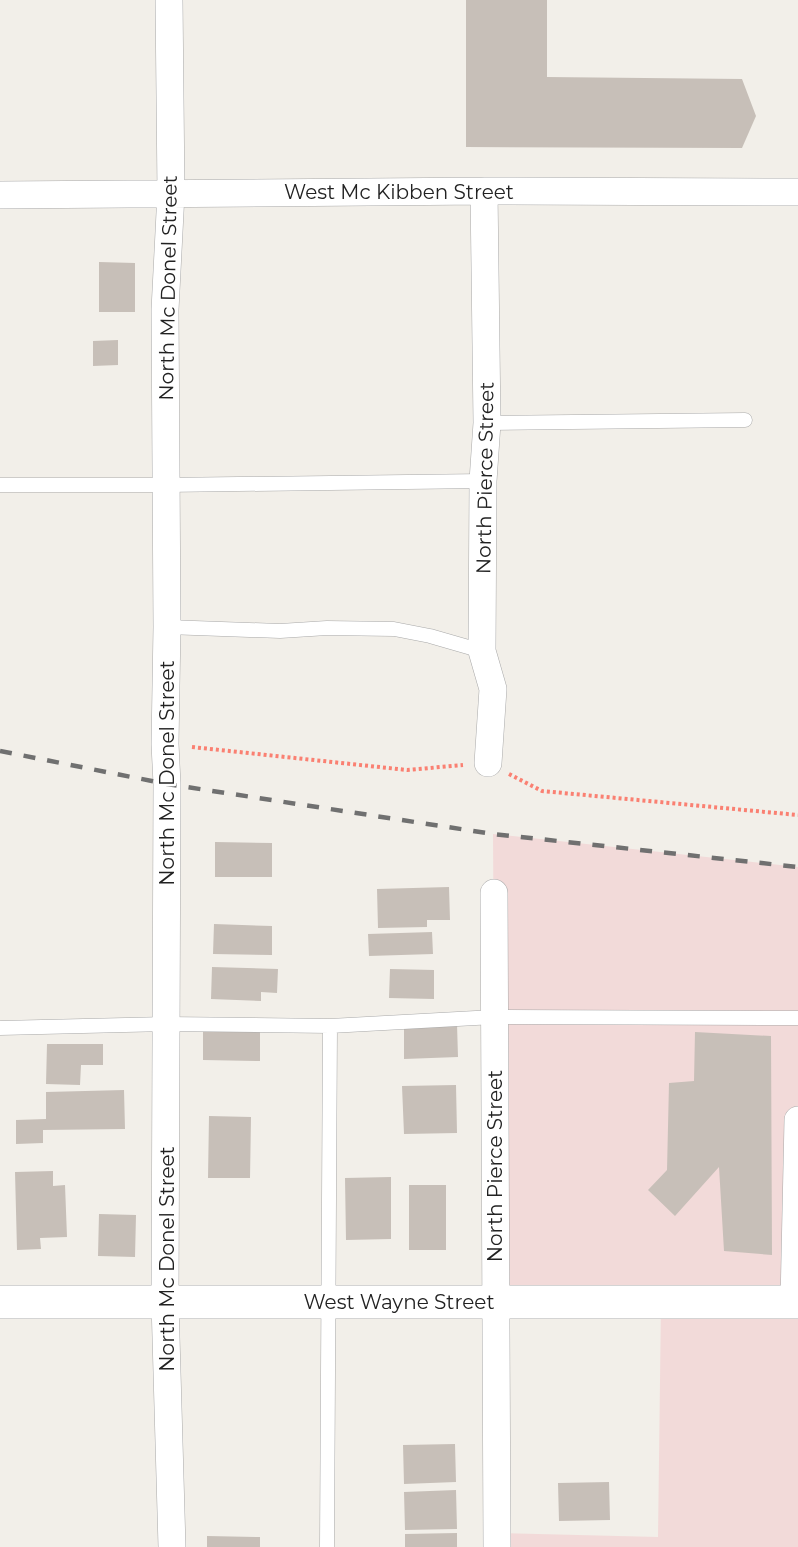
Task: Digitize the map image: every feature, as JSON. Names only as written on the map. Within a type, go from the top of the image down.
[{"type":"street","name":"North Mc Donel Street","points":[[169,0],[171,193],[165,310],[167,627],[165,1302],[172,1547]]},
{"type":"street","name":"West Mc Kibben Street","points":[[0,195],[484,191],[798,192]]},
{"type":"street","name":"North Pierce Street","points":[[484,191],[487,423],[483,481],[482,651],[492,689],[488,763]]},
{"type":"street","name":"North Pierce Street","points":[[494,893],[497,1547]]},
{"type":"street","points":[[796,1302],[798,1119]]},
{"type":"street","name":"West Wayne Street","points":[[0,1302],[796,1302]]},
{"type":"lane","points":[[487,423],[745,420]]},
{"type":"lane","points":[[0,485],[483,481]]},
{"type":"lane","points":[[167,627],[280,631],[327,628],[394,629],[430,636],[482,651]]},
{"type":"lane","points":[[0,1028],[166,1024],[330,1026],[494,1017],[798,1018]]},
{"type":"lane","points":[[327,1547],[330,1026]]},
{"type":"shaded area","points":[[493,834],[798,867],[798,1547],[497,1547],[497,1533],[658,1537],[661,1303],[496,1302]]},
{"type":"building","points":[[466,0],[547,0],[547,77],[742,79],[756,116],[742,148],[466,147]]},
{"type":"building","points":[[99,262],[135,263],[135,312],[99,312]]},
{"type":"building","points":[[118,340],[118,365],[93,366],[93,341]]},
{"type":"building","points":[[215,842],[272,843],[272,877],[215,877]]},
{"type":"building","points":[[449,887],[450,920],[427,920],[427,927],[378,928],[377,889]]},
{"type":"building","points":[[214,924],[272,926],[272,955],[213,954]]},
{"type":"building","points":[[432,932],[433,954],[369,956],[368,934]]},
{"type":"building","points":[[212,967],[278,969],[277,993],[261,992],[261,1001],[211,999]]},
{"type":"building","points":[[390,969],[434,970],[434,999],[389,998]]},
{"type":"building","points":[[457,1024],[458,1057],[404,1059],[404,1025]]},
{"type":"building","points":[[203,1027],[260,1028],[260,1061],[203,1060]]},
{"type":"building","points":[[695,1032],[771,1036],[772,1255],[724,1251],[719,1167],[675,1216],[648,1190],[667,1170],[669,1083],[694,1081]]},
{"type":"building","points":[[47,1044],[103,1044],[103,1065],[81,1065],[80,1085],[46,1084]]},
{"type":"building","points":[[456,1085],[457,1133],[404,1134],[402,1086]]},
{"type":"building","points":[[124,1090],[125,1129],[43,1130],[43,1143],[16,1144],[16,1120],[46,1119],[46,1092]]},
{"type":"building","points":[[209,1116],[251,1117],[250,1178],[208,1178]]},
{"type":"building","points":[[53,1171],[53,1186],[65,1185],[67,1237],[40,1238],[41,1249],[17,1250],[15,1172]]},
{"type":"building","points":[[391,1177],[391,1239],[346,1240],[345,1178]]},
{"type":"building","points":[[409,1185],[446,1185],[446,1250],[409,1250]]},
{"type":"building","points":[[99,1214],[136,1215],[135,1257],[98,1256]]},
{"type":"building","points":[[455,1444],[456,1482],[404,1484],[403,1445]]},
{"type":"building","points":[[609,1482],[610,1520],[559,1521],[558,1483]]},
{"type":"building","points":[[456,1490],[457,1529],[405,1530],[404,1492]]},
{"type":"building","points":[[457,1533],[457,1547],[405,1547],[405,1534]]},
{"type":"building","points":[[207,1536],[260,1537],[260,1547],[207,1547]]},
{"type":"railway","points":[[0,751],[167,784],[493,834],[798,867]]}]
